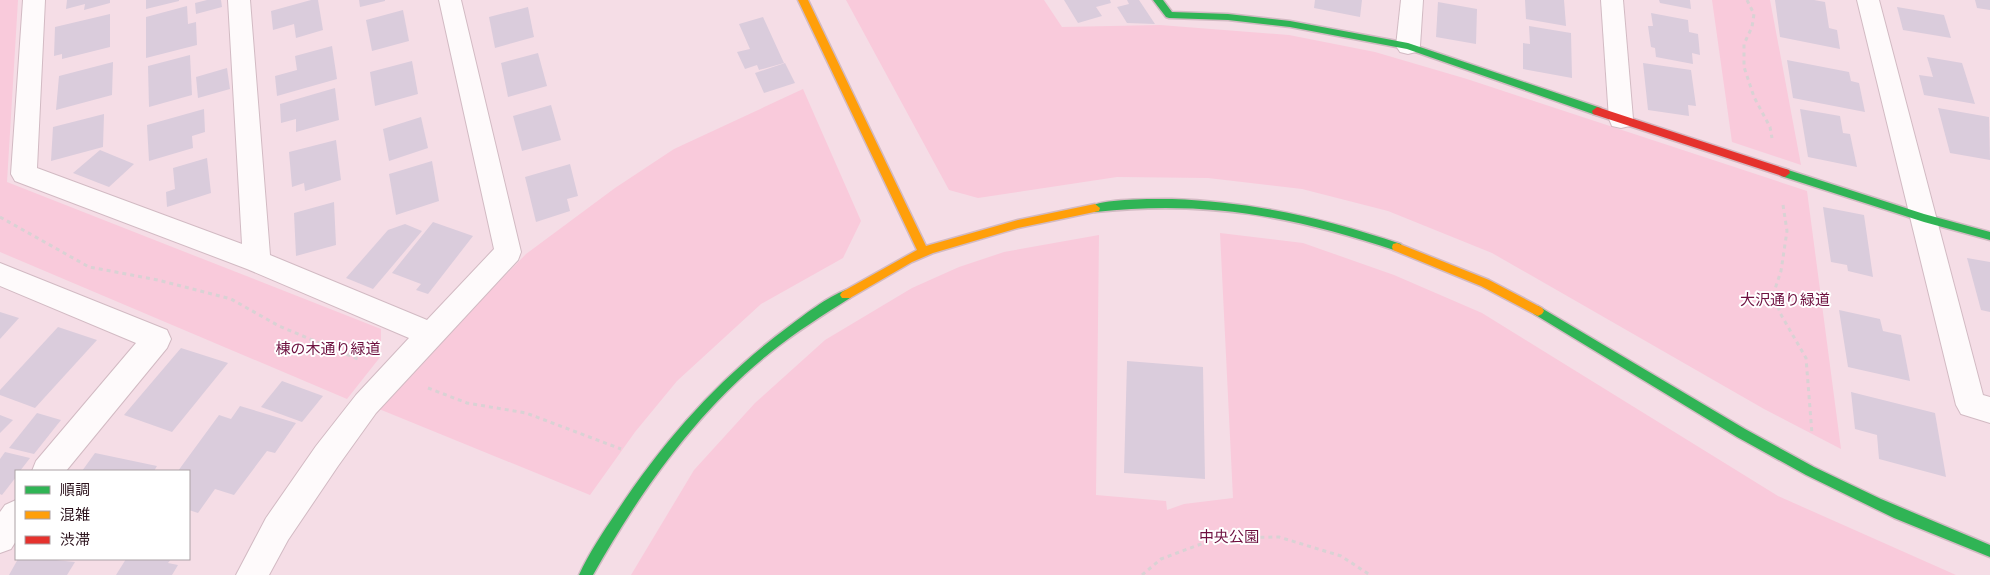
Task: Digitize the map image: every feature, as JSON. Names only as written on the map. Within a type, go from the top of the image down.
[{"type":"street","points":[[34,0],[24,174],[257,262],[430,334]]},
{"type":"street","points":[[239,0],[257,262]]},
{"type":"street","points":[[252,575],[278,529],[327,456],[366,404],[508,252],[450,0]]},
{"type":"street","points":[[803,0],[922,252]]},
{"type":"street","points":[[1158,0],[1168,15],[1228,17],[1290,24],[1408,46],[1621,119],[1924,218],[1990,236]]},
{"type":"street","points":[[1408,46],[1412,0]]},
{"type":"street","points":[[1612,0],[1621,119]]},
{"type":"street","points":[[1868,0],[1971,405],[1990,410]]},
{"type":"street","points":[[586,575],[598,551],[632,497],[669,448],[712,400],[757,357],[803,320],[922,252],[997,228],[1057,215],[1107,206],[1170,202],[1231,205],[1292,215],[1362,234],[1488,284],[1808,470],[1870,502],[1990,551]]},
{"type":"street","points":[[0,274],[158,339],[48,470]]},
{"type":"street","points":[[0,538],[15,516]]},
{"type":"path","points":[[1746,0],[1754,14],[1752,27],[1744,44],[1744,67],[1754,97],[1770,127],[1773,144]]},
{"type":"path","points":[[1783,204],[1787,231],[1782,264],[1774,292],[1780,313],[1806,358],[1813,442]]},
{"type":"path","points":[[0,217],[89,267],[158,280],[231,300],[279,326],[467,403],[526,413],[629,452]]},
{"type":"path","points":[[1142,575],[1161,559],[1217,538],[1279,537],[1341,556],[1370,575]]},
{"type":"green space","name":"棟の木通り緑道","points":[[0,0],[18,0],[7,182],[381,329],[381,356],[347,399],[0,252]]},
{"type":"green space","name":"大沢通り緑道","points":[[846,0],[1044,0],[1062,27],[1160,25],[1289,35],[1375,52],[1467,79],[1807,191],[1841,449],[1764,409],[1492,253],[1388,211],[1302,189],[1208,178],[1117,177],[978,198],[949,190]]},
{"type":"green space","points":[[1712,0],[1770,0],[1801,165],[1732,142]]},
{"type":"green space","points":[[803,89],[861,221],[843,258],[761,304],[677,381],[635,432],[590,495],[379,409],[430,352],[526,254],[615,188],[674,149]]},
{"type":"green space","name":"中央公園","points":[[1220,233],[1303,243],[1394,275],[1482,313],[1778,496],[1956,575],[631,575],[694,470],[755,403],[825,340],[912,288],[959,267],[1004,252],[1099,235],[1096,495],[1166,501],[1167,510],[1184,504],[1233,498]]},
{"type":"building","points":[[67,0],[110,0],[110,3],[84,10],[85,4],[66,9]]},
{"type":"building","points":[[146,0],[179,0],[179,1],[146,9]]},
{"type":"building","points":[[207,0],[221,0],[222,7],[196,14],[195,3]]},
{"type":"building","points":[[311,0],[318,0],[323,30],[296,38],[294,24],[273,30],[271,11]]},
{"type":"building","points":[[359,0],[385,0],[385,1],[360,7]]},
{"type":"building","points":[[1064,0],[1110,0],[1111,3],[1096,7],[1102,16],[1078,23]]},
{"type":"building","points":[[1127,0],[1139,0],[1155,24],[1127,23],[1117,7],[1129,4]]},
{"type":"building","points":[[1315,0],[1362,0],[1360,17],[1314,8]]},
{"type":"building","points":[[1525,0],[1564,0],[1566,26],[1526,19]]},
{"type":"building","points":[[1659,0],[1690,0],[1691,9],[1660,3]]},
{"type":"building","points":[[1775,0],[1814,0],[1825,2],[1829,28],[1837,30],[1840,49],[1780,37]]},
{"type":"building","points":[[1975,0],[1990,0],[1990,10],[1977,8]]},
{"type":"building","points":[[1438,2],[1477,9],[1476,44],[1436,37]]},
{"type":"building","points":[[187,6],[188,24],[196,22],[197,45],[146,58],[146,17]]},
{"type":"building","points":[[528,7],[534,37],[495,48],[489,17]]},
{"type":"building","points":[[1897,7],[1944,15],[1951,38],[1903,30]]},
{"type":"building","points":[[403,10],[409,41],[372,51],[366,20]]},
{"type":"building","points":[[1651,13],[1688,20],[1689,32],[1698,34],[1700,55],[1692,53],[1693,64],[1656,57],[1655,48],[1651,47],[1648,26],[1653,26]]},
{"type":"building","points":[[110,14],[110,47],[62,59],[62,54],[54,56],[55,27]]},
{"type":"building","points":[[763,17],[784,63],[759,70],[757,65],[745,69],[737,52],[750,49],[739,24]]},
{"type":"building","points":[[1529,26],[1571,33],[1572,78],[1523,69],[1523,43],[1530,44]]},
{"type":"building","points":[[332,46],[337,79],[277,96],[275,76],[297,70],[295,56]]},
{"type":"building","points":[[538,53],[547,86],[508,97],[501,63]]},
{"type":"building","points":[[190,55],[192,95],[149,107],[148,66]]},
{"type":"building","points":[[1927,57],[1962,63],[1975,104],[1924,95],[1919,75],[1933,77]]},
{"type":"building","points":[[1787,60],[1849,72],[1851,81],[1859,83],[1865,112],[1793,98]]},
{"type":"building","points":[[412,61],[418,94],[375,106],[370,72]]},
{"type":"building","points":[[113,62],[112,95],[56,110],[59,76]]},
{"type":"building","points":[[785,63],[795,83],[764,93],[755,73]]},
{"type":"building","points":[[1643,63],[1691,70],[1696,106],[1688,105],[1689,116],[1648,110]]},
{"type":"building","points":[[227,68],[230,89],[198,98],[196,77]]},
{"type":"building","points":[[335,88],[339,120],[296,132],[296,119],[281,123],[280,104]]},
{"type":"building","points":[[551,105],[561,140],[522,151],[513,116]]},
{"type":"building","points":[[1938,108],[1989,117],[1990,160],[1950,153]]},
{"type":"building","points":[[204,109],[205,132],[192,136],[193,148],[149,161],[147,125]]},
{"type":"building","points":[[1800,109],[1840,116],[1843,133],[1850,134],[1857,167],[1808,157]]},
{"type":"building","points":[[104,114],[103,147],[51,161],[53,127]]},
{"type":"building","points":[[421,117],[428,148],[389,161],[383,129]]},
{"type":"building","points":[[336,140],[341,180],[305,191],[304,183],[292,187],[289,152]]},
{"type":"building","points":[[100,150],[134,164],[109,187],[73,173]]},
{"type":"building","points":[[207,158],[211,193],[167,207],[166,192],[175,189],[173,168]]},
{"type":"building","points":[[432,161],[439,201],[396,215],[389,174]]},
{"type":"building","points":[[570,164],[578,196],[567,199],[570,211],[536,222],[525,177]]},
{"type":"building","points":[[334,202],[336,245],[296,256],[294,213]]},
{"type":"building","points":[[1823,207],[1864,215],[1873,277],[1848,271],[1847,265],[1831,262]]},
{"type":"building","points":[[433,222],[473,236],[428,294],[416,290],[421,284],[392,273]]},
{"type":"building","points":[[405,224],[422,231],[373,289],[346,278],[388,230]]},
{"type":"building","points":[[1967,258],[1990,262],[1990,312],[1981,310]]},
{"type":"building","points":[[1839,310],[1880,319],[1883,331],[1901,335],[1910,381],[1848,367]]},
{"type":"building","points":[[0,312],[19,318],[0,339]]},
{"type":"building","points":[[58,327],[97,340],[35,408],[0,395],[0,390]]},
{"type":"building","points":[[181,348],[228,363],[172,432],[124,415]]},
{"type":"building","points":[[1127,361],[1203,367],[1205,479],[1124,473]]},
{"type":"building","points":[[282,381],[323,396],[302,422],[261,407]]},
{"type":"building","points":[[1851,392],[1935,413],[1946,477],[1879,459],[1877,435],[1855,429]]},
{"type":"building","points":[[240,406],[296,423],[275,453],[267,451],[234,495],[215,489],[198,513],[190,510],[190,470],[179,470],[219,415],[231,419]]},
{"type":"building","points":[[37,413],[61,420],[34,454],[9,448]]},
{"type":"building","points":[[0,415],[13,420],[0,433]]},
{"type":"building","points":[[5,452],[30,458],[21,470],[15,470],[15,478],[2,495],[0,494],[0,459]]},
{"type":"building","points":[[95,453],[157,466],[155,470],[83,470]]},
{"type":"building","points":[[17,560],[75,562],[67,575],[9,575]]},
{"type":"building","points":[[125,560],[170,560],[168,563],[178,565],[172,575],[116,575]]},
{"type":"traffic: fast","points":[[1158,0],[1169,15],[1228,17],[1290,24],[1408,46],[1597,111]]},
{"type":"traffic: fast","points":[[1785,173],[1924,218],[1990,236]]},
{"type":"traffic: fast","points":[[1095,208],[1172,203],[1248,209],[1286,215],[1323,224],[1397,247]]},
{"type":"traffic: fast","points":[[586,575],[636,492],[696,416],[766,350],[805,321],[846,295]]},
{"type":"traffic: fast","points":[[1538,311],[1741,433],[1810,471],[1899,514],[1990,551]]},
{"type":"traffic: slow","points":[[803,0],[923,252]]},
{"type":"traffic: slow","points":[[846,295],[908,259],[930,249],[1018,224],[1095,208]]},
{"type":"traffic: slow","points":[[1397,247],[1485,283],[1538,311]]},
{"type":"traffic: jam","points":[[1597,111],[1785,173]]}]
